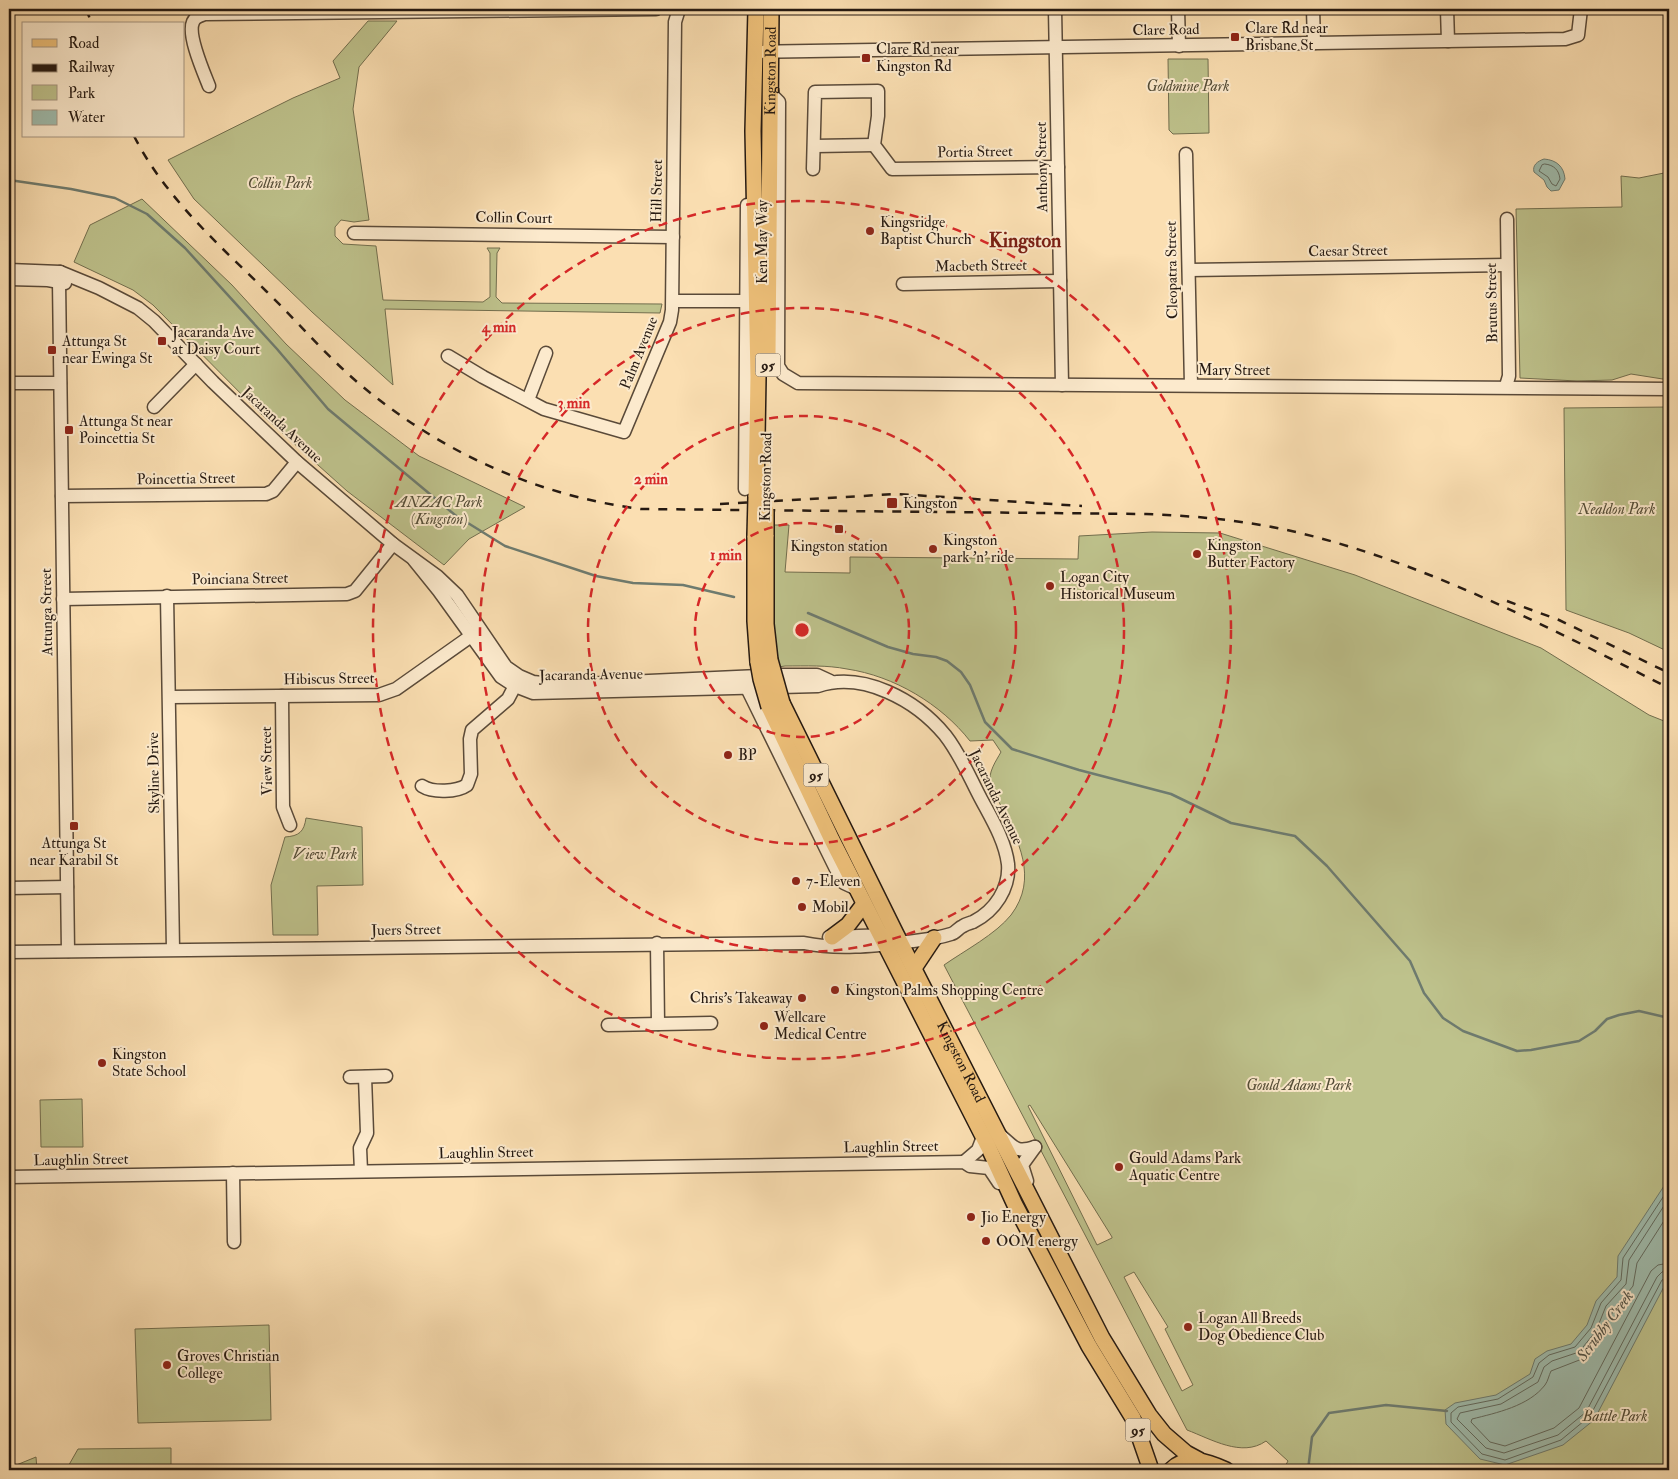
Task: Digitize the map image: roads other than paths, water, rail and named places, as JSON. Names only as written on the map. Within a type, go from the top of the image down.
[{"type":"main road","name":"Kingston Road","points":[[756,9],[753,131],[757,272],[756,494],[760,536],[755,621],[764,661],[760,679],[776,705],[914,968],[990,1135],[1012,1200],[1089,1346],[1133,1418],[1151,1470]]},
{"type":"main road","name":"Kingston Road","points":[[756,494],[770,93],[771,9]]},
{"type":"main road","name":"Kingston Road","points":[[776,705],[857,889],[882,939],[990,1135],[1035,1206],[1102,1338],[1131,1388],[1164,1434],[1186,1453],[1199,1460]]},
{"type":"main road","points":[[832,937],[848,925],[864,904]]},
{"type":"main road","points":[[914,968],[934,938]]},
{"type":"main road","points":[[1171,1470],[1189,1461],[1199,1460]]},
{"type":"main road","name":"95","points":[[1199,1460],[1226,1470]]},
{"type":"street","points":[[209,86],[201,67],[192,31],[192,23],[196,17],[205,14],[656,9]]},
{"type":"street","name":"Hill Street","points":[[673,301],[676,22],[679,9]]},
{"type":"street","name":"Anthony Street","points":[[1055,9],[1062,385]]},
{"type":"street","points":[[1178,9],[1178,46]]},
{"type":"street","points":[[1313,9],[1314,43]]},
{"type":"street","points":[[1447,9],[1448,41]]},
{"type":"street","name":"Clare Road","points":[[754,52],[1566,39],[1578,35],[1581,9]]},
{"type":"street","points":[[813,169],[815,92],[878,91],[874,146],[815,146]]},
{"type":"street","name":"Ken May Way","points":[[770,93],[779,102],[778,366],[783,374],[798,383]]},
{"type":"street","name":"Kingston Road","points":[[753,131],[748,140],[746,301],[756,494]]},
{"type":"street","name":"Portia Street","points":[[874,146],[892,169],[1058,167]]},
{"type":"street","name":"Cleopatra Street","points":[[1186,154],[1190,386]]},
{"type":"street","name":"Brutus Street","points":[[1506,386],[1509,376],[1507,219]]},
{"type":"street","name":"Collin Court","points":[[350,233],[673,237]]},
{"type":"street","name":"Caesar Street","points":[[1188,270],[1507,265]]},
{"type":"street","name":"Jacaranda Avenue","points":[[9,270],[59,277],[121,299],[138,308],[297,462],[414,560],[459,608],[517,681],[561,684],[817,675],[830,682],[869,686],[910,703],[945,736],[964,766],[1002,841],[1007,857],[1008,872],[1005,888],[994,906],[980,918],[963,926],[954,933],[934,938],[882,939]]},
{"type":"street","name":"Jacaranda Avenue","points":[[9,279],[59,277]]},
{"type":"street","name":"Attunga Street","points":[[59,277],[68,951]]},
{"type":"street","name":"Macbeth Street","points":[[903,284],[1060,281]]},
{"type":"street","points":[[673,301],[746,301]]},
{"type":"street","name":"Palm Avenue","points":[[448,356],[544,409],[624,432],[670,322],[673,301]]},
{"type":"street","points":[[528,400],[546,353]]},
{"type":"street","points":[[154,407],[196,364]]},
{"type":"street","points":[[9,383],[60,382]]},
{"type":"street","name":"Mary Street","points":[[798,383],[1497,388],[1506,386],[1669,389]]},
{"type":"street","name":"Poincettia Street","points":[[62,496],[266,494],[273,491],[297,462]]},
{"type":"street","name":"Poinciana Street","points":[[63,599],[347,594],[355,591],[393,544]]},
{"type":"street","name":"Skyline Drive","points":[[167,596],[173,949]]},
{"type":"street","name":"Jacaranda Avenue","points":[[459,608],[471,636],[495,670],[517,681],[533,693],[818,686],[830,682]]},
{"type":"street","name":"Hibiscus Street","points":[[170,697],[384,694],[396,689],[471,636]]},
{"type":"street","points":[[422,786],[436,790],[458,789],[467,784],[471,774],[470,739],[472,730],[508,699],[517,681]]},
{"type":"street","name":"Kingston Road","points":[[747,688],[836,869],[844,883],[857,889]]},
{"type":"street","name":"View Street","points":[[282,696],[283,807],[290,825]]},
{"type":"street","points":[[9,888],[67,888]]},
{"type":"street","name":"Jacaranda Avenue","points":[[899,938],[963,926]]},
{"type":"street","name":"Juers Street","points":[[9,952],[804,942],[832,937],[882,939]]},
{"type":"street","name":"Juers Street","points":[[804,942],[819,946],[882,939]]},
{"type":"street","points":[[657,943],[658,1024]]},
{"type":"street","points":[[608,1024],[711,1023]]},
{"type":"street","points":[[350,1077],[386,1076]]},
{"type":"street","points":[[361,1171],[360,1148],[367,1133],[365,1077]]},
{"type":"street","points":[[964,1162],[978,1150],[990,1135],[1015,1149],[1021,1150],[1035,1147],[1022,1165],[1035,1206]]},
{"type":"street","name":"Laughlin Street","points":[[9,1177],[964,1162],[970,1166],[989,1168],[1012,1200]]},
{"type":"street","points":[[233,1173],[234,1242]]},
{"type":"water","points":[[1544,159],[1556,163],[1563,171],[1565,179],[1559,190],[1551,191],[1544,180],[1534,172],[1536,164]]},
{"type":"water","points":[[1669,1183],[1669,1277],[1594,1420],[1563,1445],[1505,1465],[1480,1459],[1446,1424],[1445,1410],[1455,1403],[1496,1395],[1530,1374],[1535,1359],[1547,1351],[1571,1344],[1587,1325],[1596,1301],[1617,1277],[1618,1256],[1664,1186]]},
{"type":"waterway","points":[[9,180],[71,189],[115,198],[147,214],[185,248],[277,349],[328,409],[455,515],[505,546],[596,576],[633,583],[683,585],[734,597]]},
{"type":"waterway","points":[[808,613],[888,647],[947,661],[961,672],[970,685],[985,722],[1012,749],[1079,770],[1171,794],[1231,823],[1295,836],[1327,866],[1410,961],[1424,993],[1443,1018],[1463,1031],[1517,1051],[1579,1041],[1595,1031],[1607,1019],[1619,1015],[1639,1011],[1669,1018]]},
{"type":"waterway","name":"Scrubby Creek","points":[[1308,1470],[1312,1437],[1329,1413],[1386,1405],[1447,1411]]},
{"type":"railway","points":[[86,9],[91,22]]},
{"type":"railway","points":[[135,138],[161,179],[194,219],[350,376],[394,411],[426,432],[493,468],[529,482],[565,494],[641,509],[1146,514],[1245,522],[1304,534],[1352,547],[1445,581],[1536,622],[1669,688]]},
{"type":"railway","points":[[720,504],[897,494],[1082,506]]},
{"type":"railway","points":[[1507,601],[1559,620],[1669,673]]},
{"type":"place","name":"Clare Rd near Brisbane St","points":[[1235,37]]},
{"type":"place","name":"Clare Rd near Kingston Rd","points":[[866,58]]},
{"type":"place","name":"Kingsridge Baptist Church","points":[[870,231]]},
{"type":"place","name":"Jacaranda Ave at Daisy Court","points":[[162,341]]},
{"type":"place","name":"Attunga St near Ewinga St","points":[[52,350]]},
{"type":"place","name":"Attunga St near Poincettia St","points":[[69,430]]},
{"type":"place","name":"Kingston","points":[[892,503]]},
{"type":"place","name":"Kingston station","points":[[839,529]]},
{"type":"place","name":"Kingston park 'n' ride","points":[[933,549]]},
{"type":"place","name":"Kingston Butter Factory","points":[[1197,554]]},
{"type":"place","name":"Logan City Historical Museum","points":[[1050,586]]},
{"type":"place","name":"BP","points":[[728,755]]},
{"type":"place","name":"Attunga St near Karabil St","points":[[74,826]]},
{"type":"place","name":"7-Eleven","points":[[796,881]]},
{"type":"place","name":"Mobil","points":[[802,907]]},
{"type":"place","name":"Kingston Palms Shopping Centre","points":[[835,990]]},
{"type":"place","name":"Chris's Takeaway","points":[[802,998]]},
{"type":"place","name":"Wellcare Medical Centre","points":[[764,1026]]},
{"type":"place","name":"Kingston State School","points":[[102,1063]]},
{"type":"place","name":"Gould Adams Park Aquatic Centre","points":[[1119,1167]]},
{"type":"place","name":"Jio Energy","points":[[971,1217]]},
{"type":"place","name":"OOM energy","points":[[986,1241]]},
{"type":"place","name":"Logan All Breeds Dog Obedience Club","points":[[1188,1327]]},
{"type":"place","name":"Groves Christian College","points":[[167,1365]]},
{"type":"district","name":"Kingston","points":[[1025,240]]},
{"type":"park label","name":"Goldmine Park","points":[[1188,86]]},
{"type":"park label","name":"Collin Park","points":[[280,183]]},
{"type":"park label","name":"Nealdon Park","points":[[1617,509]]},
{"type":"park label","name":"ANZAC Park (Kingston)","points":[[439,510]]},
{"type":"park label","name":"View Park","points":[[325,854]]},
{"type":"park label","name":"Gould Adams Park","points":[[1299,1085]]},
{"type":"park label","name":"Battle Park","points":[[1615,1416]]}]
